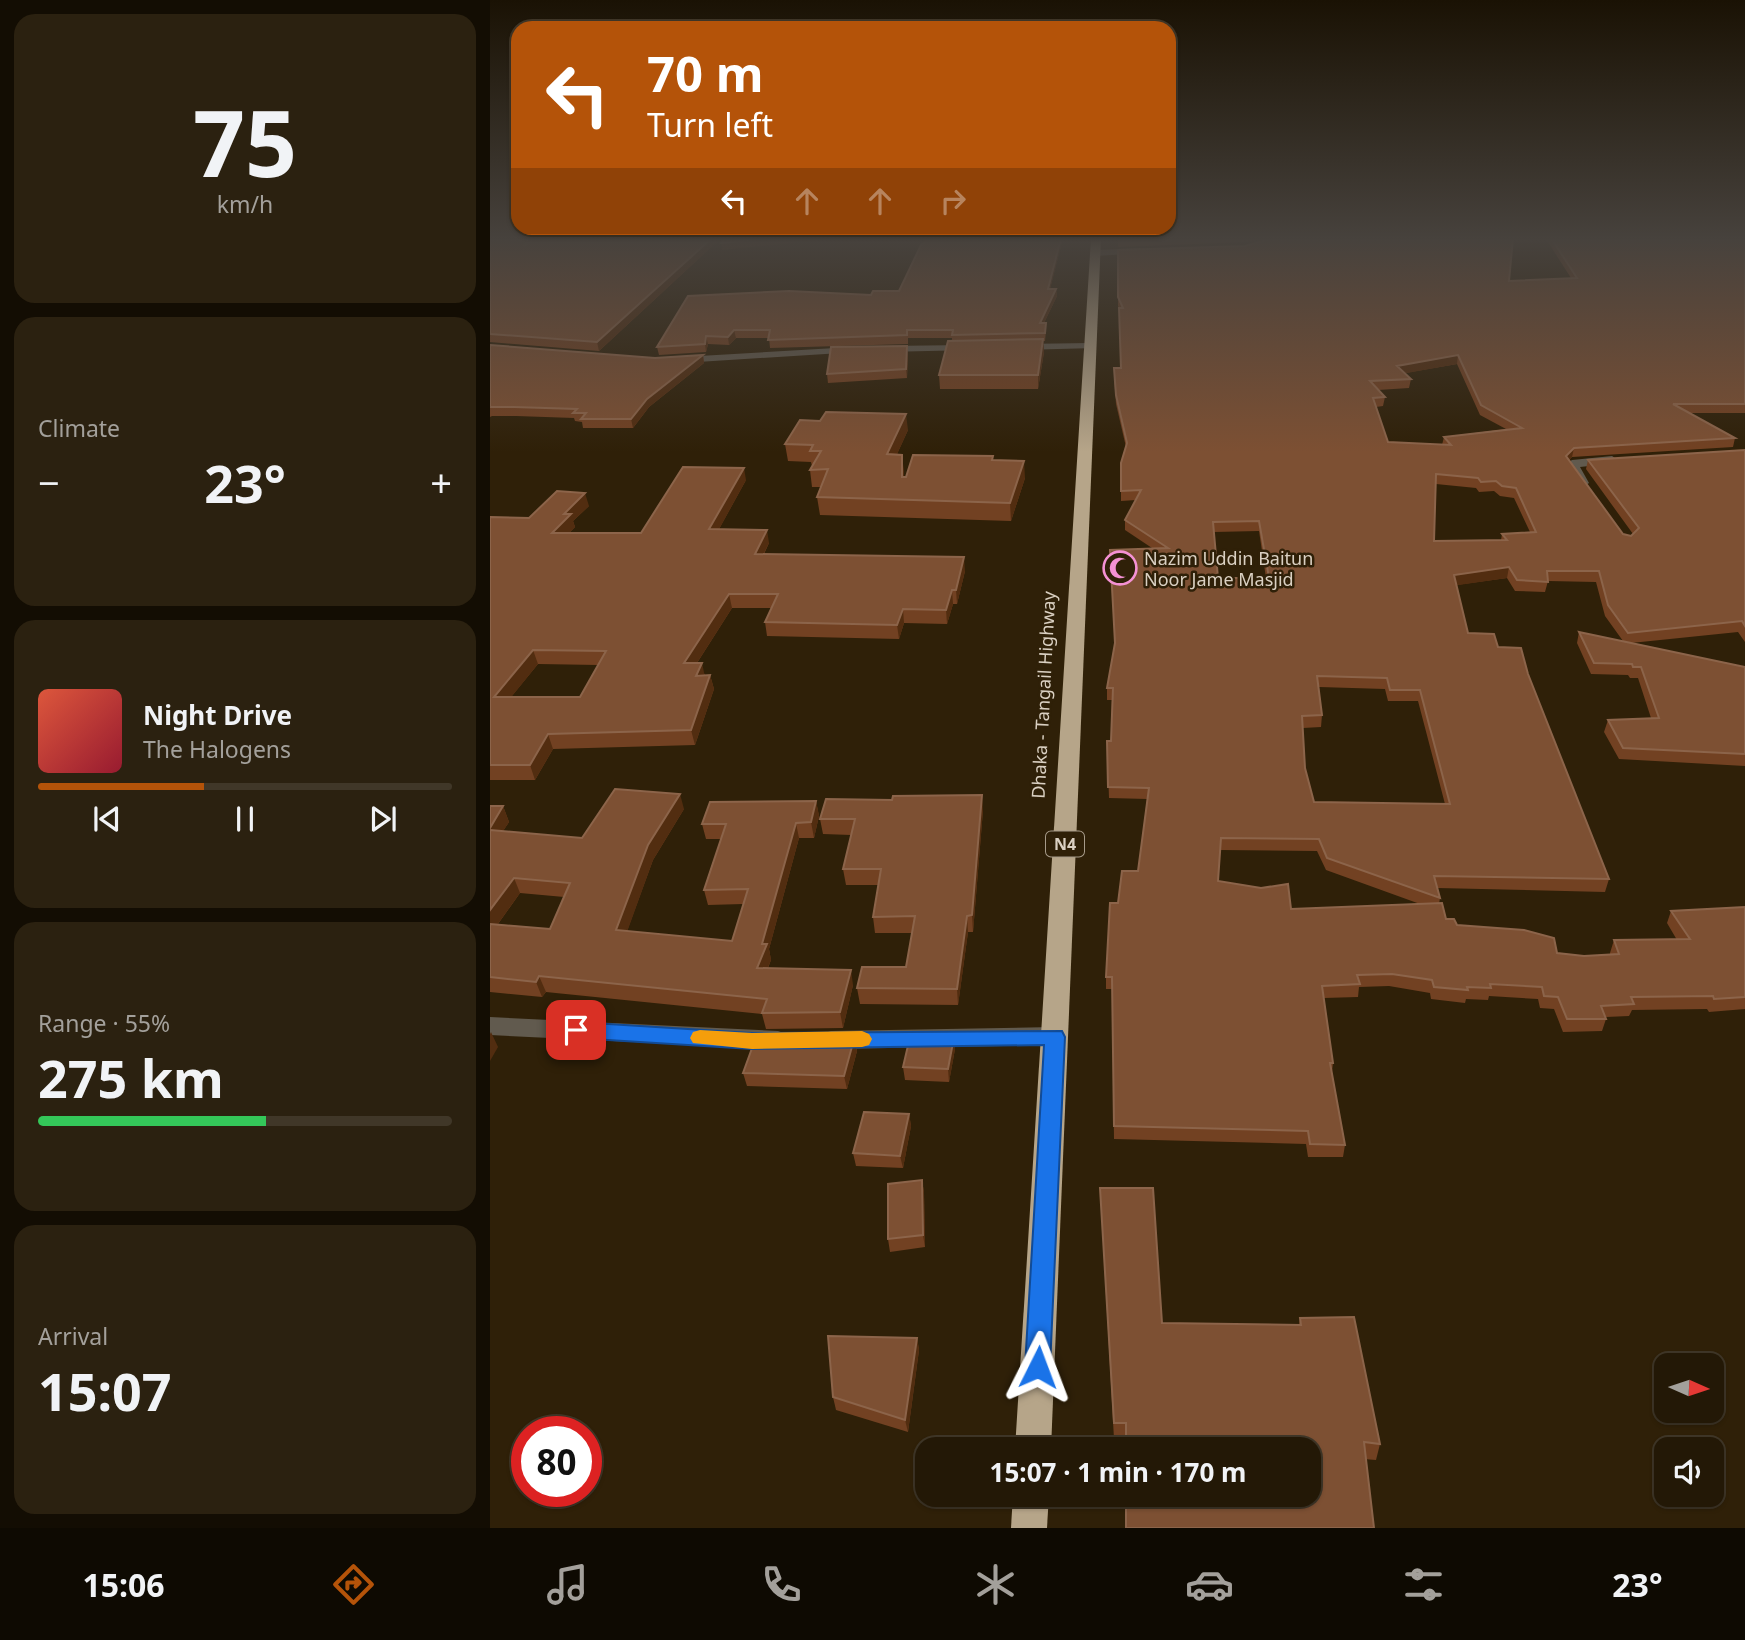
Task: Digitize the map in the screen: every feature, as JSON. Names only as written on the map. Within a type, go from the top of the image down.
[{"type":"highway","name":"Dhaka - Tangail Highway","points":[[1034,1437],[1093,309]]},
{"type":"highway","points":[[1029,1528],[1030,1507]]},
{"type":"street","points":[[1012,347],[1091,346]]},
{"type":"street","points":[[667,360],[806,351],[985,348]]},
{"type":"street","points":[[1589,490],[1572,464],[1629,459]]},
{"type":"street","points":[[490,1026],[752,1041],[1055,1037]]},
{"type":"building","points":[[490,309],[633,309],[597,342],[490,334]]},
{"type":"building","points":[[680,309],[1046,309],[1040,323],[1046,323],[1045,333],[952,335],[953,330],[907,330],[907,335],[768,340],[770,330],[734,330],[728,337],[706,336],[705,344],[657,347]]},
{"type":"building","points":[[1119,309],[1745,309],[1745,404],[1673,404],[1735,438],[1574,448],[1566,456],[1623,534],[1631,536],[1639,528],[1588,460],[1745,450],[1745,626],[1742,621],[1628,633],[1608,605],[1599,571],[1547,571],[1548,582],[1517,580],[1509,567],[1454,575],[1468,633],[1494,634],[1498,647],[1521,648],[1528,674],[1609,879],[1434,876],[1440,898],[1327,858],[1319,839],[1221,838],[1218,881],[1261,888],[1288,884],[1291,909],[1442,903],[1446,919],[1454,919],[1457,925],[1524,930],[1554,938],[1557,953],[1584,956],[1619,954],[1614,940],[1690,939],[1671,911],[1745,907],[1745,997],[1631,997],[1634,1004],[1601,1006],[1606,1019],[1567,1019],[1558,997],[1544,996],[1542,987],[1490,984],[1491,988],[1467,987],[1468,990],[1434,987],[1432,980],[1392,974],[1357,975],[1360,984],[1322,986],[1333,1063],[1330,1063],[1345,1145],[1310,1144],[1308,1131],[1114,1126],[1112,977],[1106,977],[1110,903],[1118,903],[1122,871],[1138,871],[1149,788],[1108,787],[1107,741],[1111,741],[1113,688],[1107,688],[1115,643],[1110,550],[1168,548],[1125,520],[1141,490],[1121,491],[1121,463],[1127,443],[1116,395],[1114,368],[1121,368]],"holes":[[[1458,355],[1481,405],[1522,428],[1444,437],[1451,445],[1388,442],[1373,398],[1385,397],[1370,381],[1411,379],[1397,366]],[[1436,474],[1478,478],[1481,482],[1496,481],[1502,486],[1516,488],[1536,532],[1502,534],[1507,540],[1434,541]],[[1259,521],[1269,578],[1218,578],[1213,522]],[[1317,676],[1387,678],[1390,690],[1420,690],[1450,804],[1314,802],[1305,768],[1302,716],[1322,715]]]},
{"type":"building","points":[[1043,339],[1038,375],[939,375],[948,341]]},
{"type":"building","points":[[490,345],[655,358],[703,355],[647,399],[631,419],[581,419],[586,413],[573,413],[577,409],[490,407]]},
{"type":"building","points":[[907,346],[906,369],[827,374],[831,347]]},
{"type":"building","points":[[826,412],[906,414],[887,454],[902,455],[902,477],[906,477],[913,455],[993,456],[992,460],[1024,461],[1010,503],[817,497],[828,469],[810,470],[821,451],[810,451],[813,445],[785,444],[800,420],[820,421]]},
{"type":"building","points":[[683,467],[744,468],[709,529],[767,530],[755,554],[964,557],[956,590],[952,590],[946,610],[903,609],[897,625],[765,622],[778,594],[729,594],[684,663],[702,663],[696,676],[710,675],[691,730],[548,734],[530,765],[490,765],[490,517],[529,518],[557,491],[585,493],[564,514],[571,514],[552,533],[641,533]],"holes":[[[533,650],[606,651],[580,697],[494,697]]]},
{"type":"building","points":[[1579,632],[1745,667],[1745,754],[1623,748],[1608,720],[1659,718],[1641,667],[1633,667],[1632,664],[1594,663]]},
{"type":"building","points":[[615,789],[680,794],[648,845],[616,930],[732,941],[748,889],[704,890],[726,824],[702,824],[710,802],[816,801],[811,822],[796,823],[762,944],[767,944],[757,968],[851,970],[840,1012],[762,1013],[767,999],[539,976],[536,982],[490,977],[490,924],[550,929],[570,883],[514,878],[490,910],[490,830],[582,838]]},
{"type":"building","points":[[982,795],[972,915],[967,916],[957,989],[857,988],[862,967],[906,967],[915,916],[873,917],[881,869],[843,869],[855,819],[820,819],[826,799],[892,800],[893,796]]},
{"type":"building","points":[[490,806],[503,806],[490,828]]},
{"type":"building","points":[[910,1037],[954,1037],[948,1069],[903,1067]]},
{"type":"building","points":[[854,1039],[844,1076],[743,1073],[755,1040]]},
{"type":"building","points":[[864,1112],[909,1114],[900,1156],[853,1153]]},
{"type":"building","points":[[922,1180],[923,1235],[888,1239],[888,1184]]},
{"type":"building","points":[[1100,1188],[1153,1188],[1162,1323],[1301,1325],[1300,1318],[1354,1317],[1380,1444],[1364,1442],[1374,1528],[1126,1528],[1126,1507],[1321,1507],[1321,1437],[1126,1437],[1126,1423],[1114,1423]]},
{"type":"building","points":[[828,1336],[917,1338],[905,1420],[833,1397]]},
{"type":"slow traffic","points":[[700,1038],[752,1041],[862,1039]]},
{"type":"place","name":"Nazim Uddin Baitun Noor Jame Masjid","points":[[1120,568]]},
{"type":"route","points":[[576,1030],[752,1041],[1055,1037],[1038,1367]]}]
